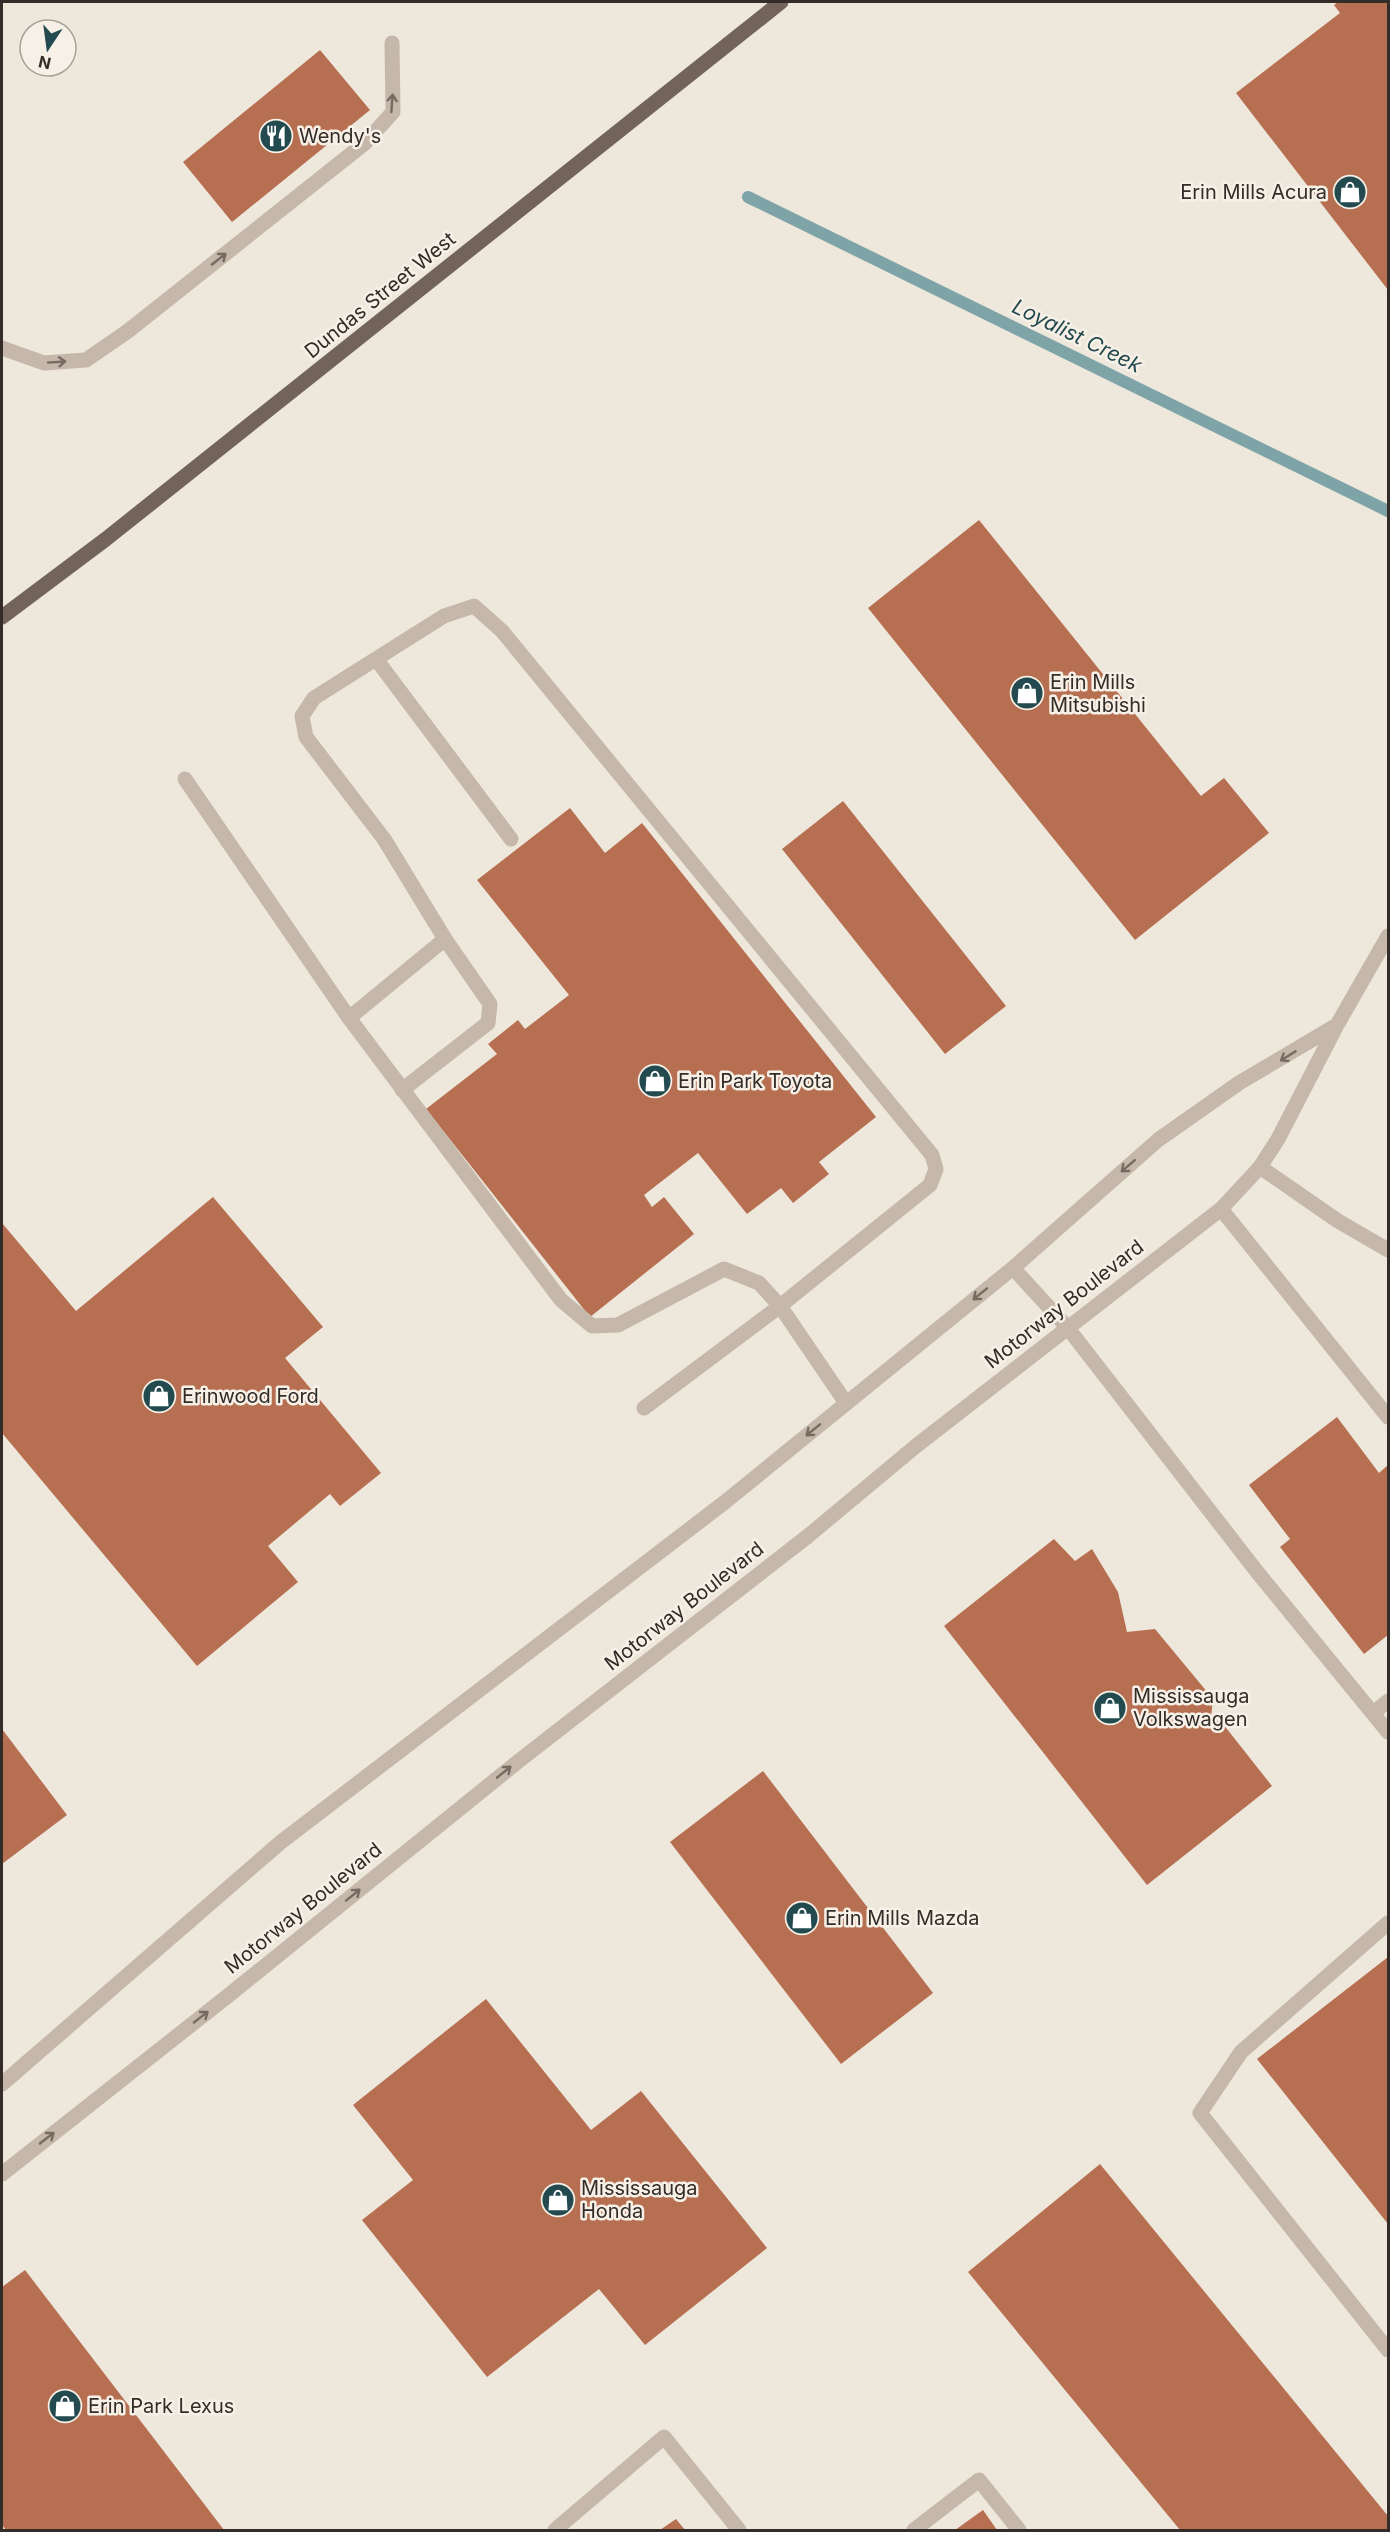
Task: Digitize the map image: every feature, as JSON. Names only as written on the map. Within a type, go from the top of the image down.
[{"type":"main road","name":"Dundas Street West","points":[[2,617],[106,539],[781,2]]},
{"type":"street","points":[[2,348],[44,363],[86,360],[128,331],[365,143],[393,112],[392,43]]},
{"type":"street","points":[[402,1090],[488,1023],[490,1004],[445,939],[384,839],[306,737],[302,716],[314,698],[444,616],[474,606],[502,631],[932,1155],[936,1169],[930,1185],[780,1306],[644,1408]]},
{"type":"street","points":[[376,659],[511,839]]},
{"type":"street","points":[[185,779],[349,1018],[561,1300],[592,1326],[618,1325],[724,1269],[759,1283],[780,1306],[846,1402]]},
{"type":"street","name":"Motorway Boulevard","points":[[2,2174],[229,1995],[520,1760],[807,1536],[1067,1327],[1221,1209],[1260,1167],[1278,1139],[1337,1025],[1389,936]]},
{"type":"street","points":[[349,1018],[445,939]]},
{"type":"street","name":"Motorway Boulevard","points":[[2,2084],[281,1842],[706,1516],[1013,1268],[1158,1140],[1239,1083],[1337,1025]]},
{"type":"street","points":[[1260,1167],[1338,1221],[1389,1250]]},
{"type":"street","points":[[1221,1209],[1389,1417]]},
{"type":"street","points":[[1013,1268],[1067,1327],[1258,1573],[1389,1732]]},
{"type":"street","points":[[1373,1713],[1389,1701]]},
{"type":"street","points":[[1389,1923],[1241,2052],[1200,2114],[1389,2350]]},
{"type":"street","points":[[555,2530],[664,2437],[739,2530]]},
{"type":"street","points":[[914,2530],[979,2480],[1019,2530]]},
{"type":"building","name":"Erin Mills Acura","points":[[1338,2],[1388,2],[1388,290],[1236,93],[1340,13],[1334,5]]},
{"type":"building","name":"Wendy's","points":[[320,50],[370,110],[232,222],[183,162]]},
{"type":"building","name":"Erin Mills Mitsubishi","points":[[979,520],[1201,796],[1224,778],[1269,833],[1135,940],[868,608]]},
{"type":"building","points":[[843,801],[1006,1006],[945,1054],[782,849]]},
{"type":"building","name":"Erin Park Toyota","points":[[570,808],[605,853],[642,823],[876,1117],[819,1162],[829,1174],[793,1203],[781,1188],[747,1214],[698,1153],[644,1195],[652,1207],[664,1197],[694,1234],[590,1317],[426,1109],[497,1054],[488,1044],[518,1020],[525,1029],[569,995],[477,880]]},
{"type":"building","name":"Erinwood Ford","points":[[213,1197],[323,1327],[285,1358],[381,1473],[340,1506],[330,1494],[268,1546],[298,1582],[197,1666],[2,1433],[2,1223],[76,1311]]},
{"type":"building","points":[[1337,1417],[1379,1473],[1388,1465],[1388,1635],[1364,1654],[1280,1547],[1290,1539],[1249,1485]]},
{"type":"building","name":"Mississauga Volkswagen","points":[[1054,1539],[1075,1561],[1092,1549],[1118,1592],[1127,1632],[1155,1629],[1213,1699],[1211,1717],[1223,1724],[1272,1786],[1147,1885],[944,1626]]},
{"type":"building","points":[[2,1729],[67,1815],[2,1864]]},
{"type":"building","name":"Erin Mills Mazda","points":[[763,1771],[933,1993],[841,2064],[670,1842]]},
{"type":"building","points":[[1388,1957],[1388,2224],[1257,2059]]},
{"type":"building","name":"Mississauga Honda","points":[[486,1999],[591,2130],[641,2091],[767,2248],[645,2345],[599,2289],[487,2377],[362,2220],[413,2180],[353,2105]]},
{"type":"building","points":[[1100,2164],[1388,2516],[1388,2530],[1180,2530],[968,2272]]},
{"type":"building","name":"Erin Park Lexus","points":[[25,2270],[224,2530],[6,2530],[2,2525],[2,2287]]},
{"type":"building","points":[[983,2510],[997,2530],[955,2530]]},
{"type":"building","points":[[676,2519],[685,2530],[660,2530]]},
{"type":"waterway","name":"Loyalist Creek","points":[[748,197],[1388,511]]},
{"type":"place","name":"Wendy's","points":[[276,136]]},
{"type":"place","name":"Erin Mills Acura","points":[[1350,192]]},
{"type":"place","name":"Erin Mills Mitsubishi","points":[[1027,693]]},
{"type":"place","name":"Erin Park Toyota","points":[[655,1081]]},
{"type":"place","name":"Erinwood Ford","points":[[159,1396]]},
{"type":"place","name":"Mississauga Volkswagen","points":[[1110,1708]]},
{"type":"place","name":"Erin Mills Mazda","points":[[802,1918]]},
{"type":"place","name":"Mississauga Honda","points":[[558,2200]]},
{"type":"place","name":"Erin Park Lexus","points":[[65,2406]]}]
